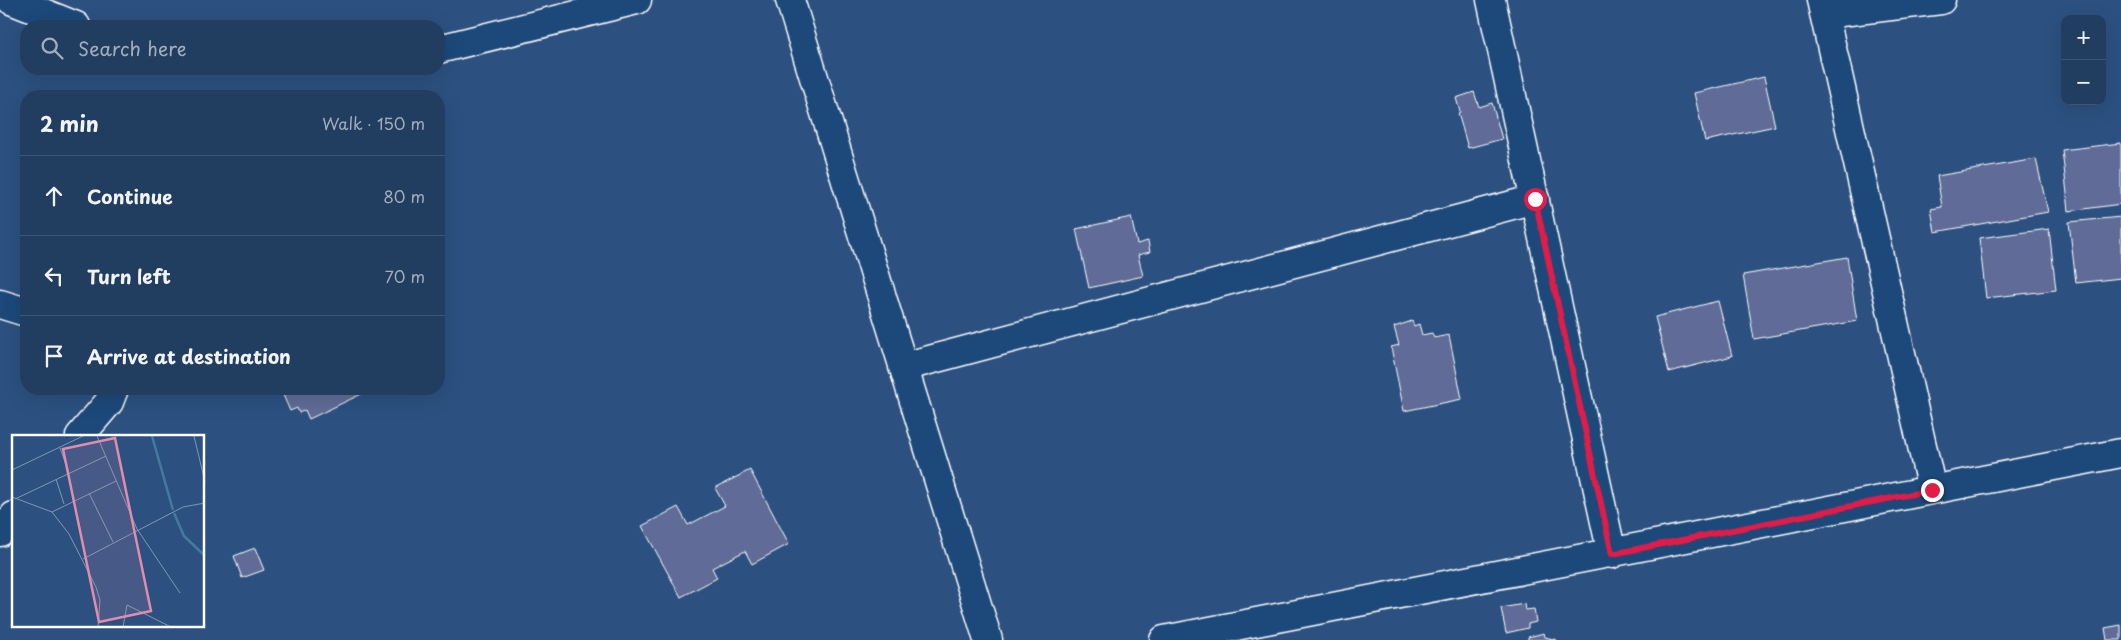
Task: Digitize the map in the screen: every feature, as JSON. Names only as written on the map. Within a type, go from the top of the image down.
[{"type":"street","points":[[11,0],[61,20]]},
{"type":"street","points":[[445,48],[637,0]]},
{"type":"street","points":[[790,0],[988,640]]},
{"type":"street","points":[[1491,0],[1612,554]]},
{"type":"street","points":[[1932,490],[1823,7],[1942,0]]},
{"type":"street","points":[[904,367],[1535,199]]},
{"type":"street","points":[[0,304],[20,310]]},
{"type":"street","points":[[81,435],[109,402],[112,395]]},
{"type":"street","points":[[1164,640],[1612,554],[2121,452]]},
{"type":"street","points":[[0,532],[12,518]]},
{"type":"building","points":[[1764,77],[1775,126],[1705,141],[1694,93]]},
{"type":"building","points":[[1474,92],[1479,107],[1492,103],[1502,139],[1468,148],[1458,113],[1460,112],[1456,98]]},
{"type":"building","points":[[2121,143],[2121,204],[2069,211],[2062,150]]},
{"type":"building","points":[[2036,159],[2048,212],[1935,232],[1931,209],[1942,207],[1937,176]]},
{"type":"building","points":[[1131,217],[1137,244],[1148,241],[1150,252],[1138,255],[1143,276],[1089,288],[1076,229]]},
{"type":"building","points":[[2121,217],[2121,278],[2076,283],[2069,222]]},
{"type":"building","points":[[2049,229],[2056,290],[1986,298],[1979,238]]},
{"type":"building","points":[[1847,257],[1857,321],[1754,339],[1743,275]]},
{"type":"building","points":[[1718,301],[1732,356],[1669,372],[1655,317]]},
{"type":"building","points":[[1412,321],[1414,326],[1419,324],[1422,335],[1432,333],[1434,338],[1449,335],[1462,399],[1404,411],[1391,347],[1399,345],[1394,327]]},
{"type":"building","points":[[283,395],[359,395],[309,419],[305,410],[299,413],[297,408],[290,411]]},
{"type":"building","points":[[750,470],[789,544],[752,564],[745,551],[712,568],[717,578],[681,597],[642,526],[678,507],[688,525],[725,506],[715,488]]},
{"type":"building","points":[[255,548],[264,570],[242,578],[234,556]]},
{"type":"building","points":[[1524,604],[1525,610],[1534,609],[1536,622],[1528,624],[1528,628],[1506,633],[1501,608]]},
{"type":"building","points":[[2121,625],[2121,640],[2107,640],[2105,628]]},
{"type":"building","points":[[1544,633],[1545,637],[1557,640],[1528,640],[1528,637]]},
{"type":"route","points":[[1535,199],[1612,554],[1932,490]]}]
